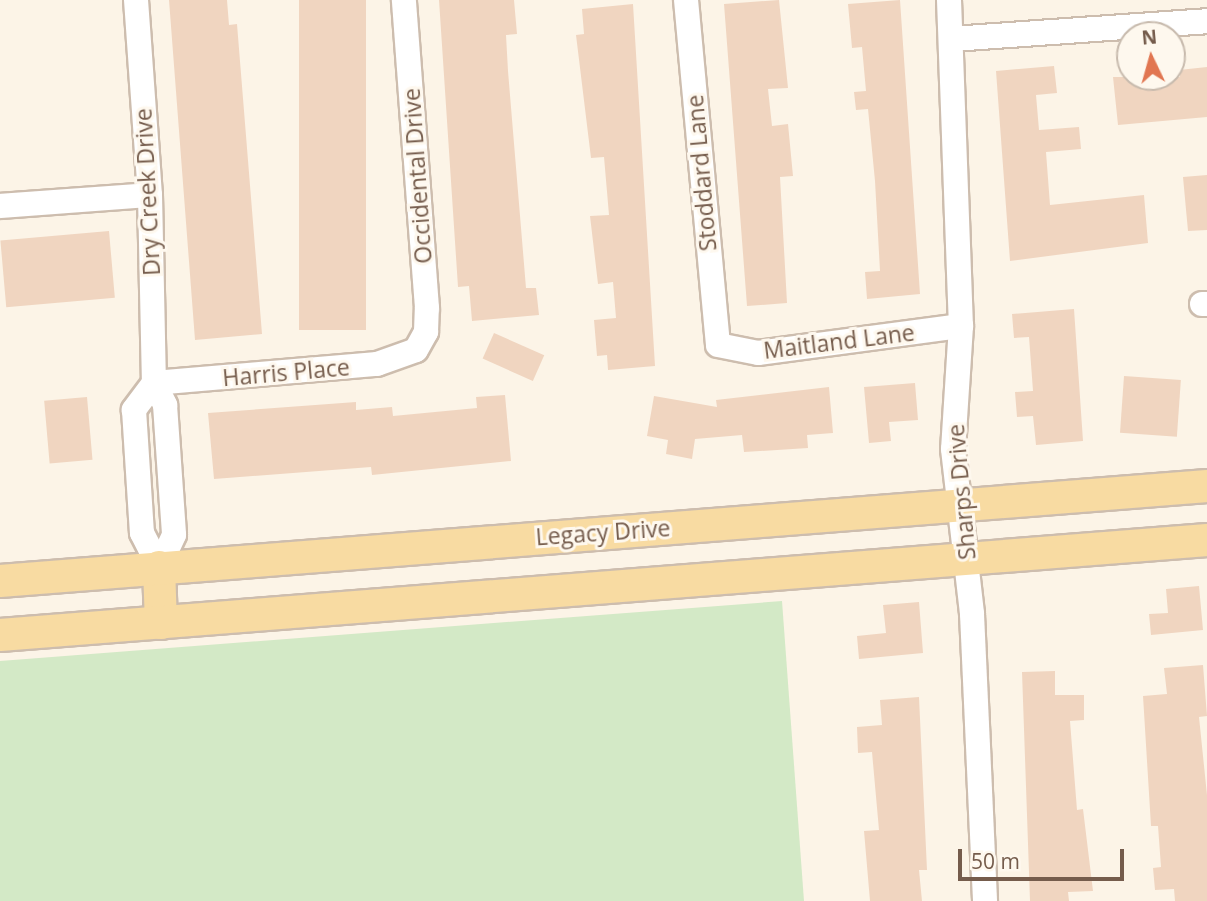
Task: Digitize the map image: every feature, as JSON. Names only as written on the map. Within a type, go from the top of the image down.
[{"type":"main road","name":"Legacy Drive","points":[[0,581],[1207,486]]},
{"type":"main road","points":[[0,635],[1207,540]]},
{"type":"main road","points":[[159,567],[161,623]]},
{"type":"street","name":"Dry Creek Drive","points":[[136,0],[150,195],[154,383],[165,405],[174,535],[159,567]]},
{"type":"street","name":"Occidental Drive","points":[[404,0],[427,308],[426,332],[416,350]]},
{"type":"street","name":"Stoddard Lane","points":[[686,0],[718,345]]},
{"type":"street","name":"Sharps Drive","points":[[948,0],[952,39],[961,326],[953,449],[967,559],[985,901]]},
{"type":"street","points":[[952,39],[1207,21]]},
{"type":"street","points":[[0,206],[150,195]]},
{"type":"street","name":"Maitland Lane","points":[[718,345],[758,352],[961,326]]},
{"type":"street","name":"Harris Place","points":[[154,383],[377,364],[416,350]]},
{"type":"green space","points":[[782,601],[804,901],[0,901],[0,661]]},
{"type":"building","points":[[169,0],[227,0],[229,25],[237,24],[262,334],[195,340]]},
{"type":"building","points":[[299,0],[366,0],[366,330],[299,330]]},
{"type":"building","points":[[439,0],[514,0],[517,34],[506,35],[508,71],[526,288],[536,288],[539,315],[472,321],[469,286],[458,287]]},
{"type":"building","points":[[779,0],[788,88],[768,89],[772,126],[788,124],[793,176],[780,177],[787,303],[747,306],[724,4]]},
{"type":"building","points":[[900,0],[920,294],[867,299],[865,272],[880,271],[875,181],[868,109],[856,110],[854,92],[866,91],[862,47],[852,48],[848,4]]},
{"type":"building","points":[[633,4],[655,366],[608,370],[607,355],[597,356],[594,320],[616,318],[613,282],[598,284],[590,216],[609,215],[604,157],[591,158],[576,35],[584,34],[582,9]]},
{"type":"building","points":[[1054,66],[1057,93],[1036,95],[1039,130],[1079,127],[1081,149],[1046,152],[1050,205],[1144,195],[1148,243],[1010,261],[996,71]]},
{"type":"building","points":[[1207,67],[1207,117],[1118,125],[1113,77],[1116,77],[1116,91],[1186,91],[1186,69]]},
{"type":"building","points":[[1207,175],[1207,230],[1188,231],[1183,177]]},
{"type":"building","points":[[109,231],[115,298],[6,307],[0,240]]},
{"type":"building","points":[[1074,309],[1083,441],[1036,445],[1033,416],[1017,417],[1015,392],[1033,391],[1029,337],[1014,338],[1012,314]]},
{"type":"building","points":[[494,333],[544,355],[533,381],[483,359]]},
{"type":"building","points":[[1124,376],[1181,380],[1177,437],[1120,433]]},
{"type":"building","points":[[915,383],[918,420],[889,422],[891,441],[869,443],[864,387]]},
{"type":"building","points":[[829,387],[833,433],[807,435],[808,448],[744,452],[742,435],[695,439],[692,459],[666,454],[668,440],[647,436],[654,396],[717,407],[716,400]]},
{"type":"building","points":[[505,395],[511,461],[372,475],[371,467],[214,479],[208,413],[356,402],[356,410],[392,407],[393,416],[477,408],[476,397]]},
{"type":"building","points":[[87,397],[92,460],[50,464],[44,401]]},
{"type":"building","points":[[1199,586],[1203,630],[1151,635],[1149,614],[1168,613],[1166,589]]},
{"type":"building","points":[[919,602],[923,653],[859,659],[857,636],[886,633],[883,605]]},
{"type":"building","points":[[1203,665],[1207,716],[1199,717],[1207,795],[1207,901],[1175,901],[1174,889],[1155,890],[1153,868],[1161,867],[1158,826],[1151,826],[1143,696],[1167,694],[1164,668]]},
{"type":"building","points":[[1055,671],[1055,695],[1084,695],[1084,720],[1070,721],[1077,810],[1083,809],[1093,891],[1068,892],[1069,901],[1030,901],[1022,672]]},
{"type":"building","points":[[919,697],[927,870],[919,870],[922,901],[870,901],[864,831],[879,830],[872,752],[858,753],[857,727],[882,725],[880,700]]}]
